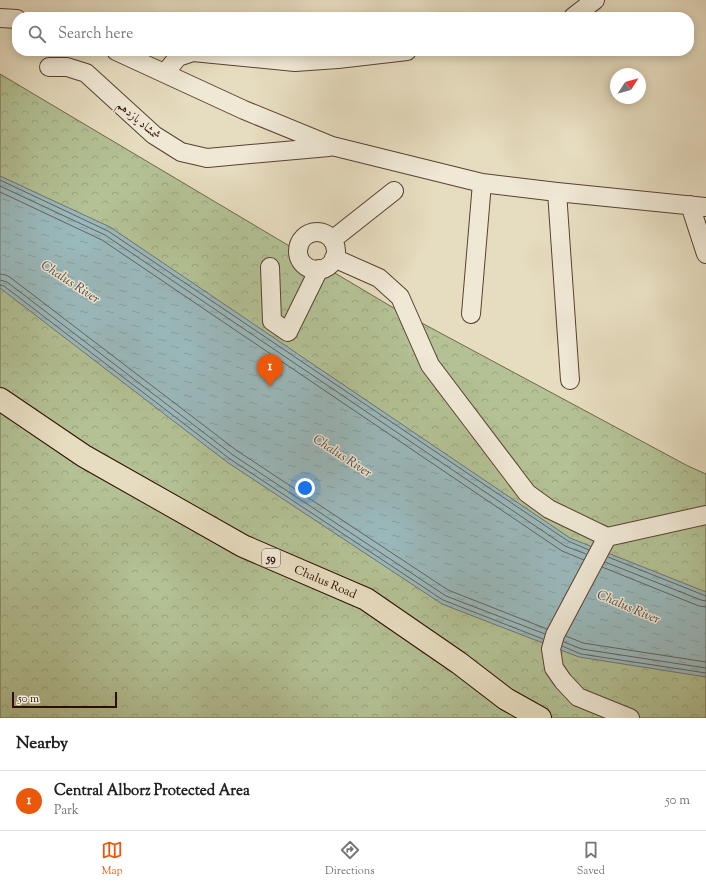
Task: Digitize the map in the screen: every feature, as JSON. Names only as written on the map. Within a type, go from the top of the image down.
[{"type":"main road","name":"Chalus Road","points":[[0,399],[84,456],[243,546],[366,600],[459,663],[506,699],[540,718]]},
{"type":"street","points":[[578,12],[594,0]]},
{"type":"street","points":[[0,18],[12,19]]},
{"type":"street","points":[[127,56],[244,110],[332,146],[482,183],[698,206],[706,254]]},
{"type":"street","points":[[165,73],[178,57],[181,56]]},
{"type":"street","points":[[234,56],[295,62],[364,56]]},
{"type":"street","name":"شمشاد یازدهم","points":[[49,67],[66,67],[86,73],[154,135],[181,152],[208,158],[332,146]]},
{"type":"street","points":[[471,314],[482,183]]},
{"type":"street","points":[[332,240],[394,191]]},
{"type":"street","points":[[557,192],[570,380]]},
{"type":"street","points":[[316,232],[322,233],[332,240],[335,252],[334,258],[325,267],[319,269],[307,267],[302,262],[298,252],[301,240],[305,236],[316,232]]},
{"type":"street","points":[[334,258],[379,278],[400,297],[430,365],[527,493],[603,544]]},
{"type":"street","points":[[270,267],[272,321],[288,332],[319,269]]},
{"type":"street","points":[[630,718],[578,697],[554,668],[551,649],[555,635],[603,544],[706,515]]},
{"type":"green space","points":[[0,74],[392,307],[688,466],[706,474],[706,718],[0,718]]},
{"type":"water","name":"Chalus River","points":[[0,176],[110,227],[570,538],[706,592],[706,677],[579,657],[442,604],[227,462],[0,288]]},
{"type":"place","name":"Central Alborz Protected Area","points":[[270,387]]}]
